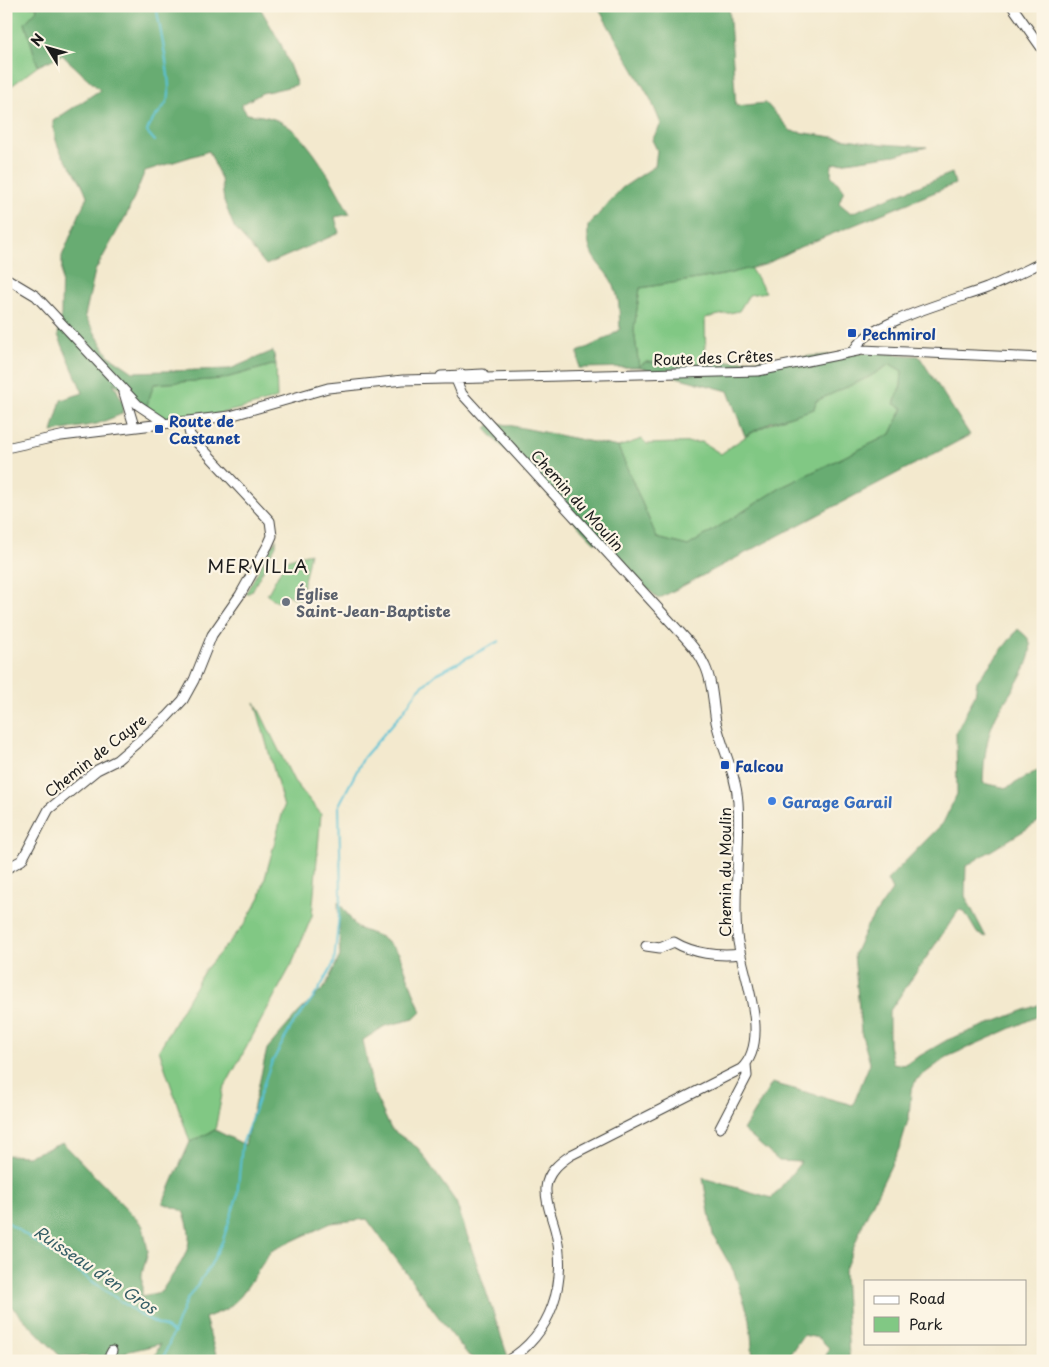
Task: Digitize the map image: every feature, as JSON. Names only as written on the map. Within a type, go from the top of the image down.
[{"type":"street","points":[[1012,6],[1043,50]]},
{"type":"street","points":[[854,351],[857,345],[871,335],[917,310],[1009,279],[1043,262]]},
{"type":"street","points":[[6,278],[36,296],[122,388],[133,406],[134,423]]},
{"type":"street","name":"Route des Crêtes","points":[[61,436],[134,423],[187,422],[230,416],[328,388],[353,384],[429,379],[758,371],[795,366],[854,351],[881,350],[1043,358]]},
{"type":"street","name":"Chemin du Moulin","points":[[462,378],[458,387],[467,398],[682,634],[706,667],[717,723],[734,774],[738,800],[739,854],[736,921],[740,954],[755,1022],[754,1042],[746,1064],[747,1076],[720,1128]]},
{"type":"street","points":[[133,406],[162,421]]},
{"type":"street","points":[[118,424],[126,418],[133,406]]},
{"type":"street","name":"Route des Crêtes","points":[[6,448],[118,424],[162,421],[187,422]]},
{"type":"street","name":"Chemin de Cayre","points":[[6,868],[22,860],[48,809],[97,770],[117,760],[167,717],[183,700],[194,680],[212,635],[245,586],[268,545],[272,532],[270,521],[190,435],[187,422]]},
{"type":"street","points":[[646,946],[660,948],[674,942],[688,950],[731,955],[740,954]]},
{"type":"street","points":[[507,1361],[523,1350],[540,1333],[551,1312],[556,1295],[558,1248],[546,1188],[550,1176],[557,1166],[571,1155],[734,1074],[746,1064]]},
{"type":"street","points":[[107,1361],[112,1352]]},
{"type":"green space","points":[[6,6],[36,6],[37,10],[25,23],[38,66],[6,90]]},
{"type":"green space","points":[[36,6],[259,6],[281,44],[297,85],[262,93],[241,105],[247,114],[274,119],[298,134],[328,174],[350,214],[335,217],[339,233],[266,265],[234,227],[224,201],[221,179],[209,151],[145,171],[128,212],[95,271],[85,316],[108,355],[133,372],[230,369],[273,351],[276,364],[222,379],[154,384],[146,408],[113,382],[124,405],[122,414],[97,424],[52,432],[61,400],[83,393],[58,335],[61,314],[62,256],[87,196],[77,176],[62,154],[53,121],[100,90],[62,55],[38,66],[25,23],[37,10]]},
{"type":"green space","points":[[597,6],[729,6],[736,106],[766,103],[791,131],[882,144],[927,147],[895,155],[832,164],[831,175],[844,190],[839,203],[851,213],[952,173],[955,184],[800,247],[764,265],[723,275],[640,288],[634,330],[639,367],[579,368],[578,352],[609,337],[620,329],[617,295],[609,277],[590,249],[588,226],[622,188],[655,166],[657,150],[652,140],[661,124],[651,100]]},
{"type":"green space","points":[[750,268],[766,292],[749,295],[739,311],[705,318],[706,363],[645,362],[639,367],[634,330],[640,288],[723,275]]},
{"type":"green space","points":[[872,352],[919,356],[970,435],[658,599],[601,542],[594,542],[485,429],[493,422],[618,447],[657,538],[688,546],[782,487],[891,434],[903,408],[894,404],[901,386],[902,371],[890,364],[869,377],[816,401],[814,409],[771,422],[745,436],[728,391],[639,367],[645,362],[706,363]]},
{"type":"green space","points":[[276,364],[277,398],[220,414],[187,419],[174,419],[156,415],[146,408],[154,384],[222,379]]},
{"type":"green space","points":[[890,364],[902,371],[901,386],[894,404],[903,407],[891,434],[782,487],[688,546],[657,538],[618,447],[642,439],[647,444],[702,442],[721,454],[755,432],[787,417],[814,409],[816,401],[869,377]]},
{"type":"green space","points":[[276,539],[276,545],[252,591],[247,594],[246,593]]},
{"type":"green space","points":[[310,553],[300,600],[285,594],[283,597],[280,596],[277,602],[267,595],[286,560]]},
{"type":"green space","points":[[1018,629],[1029,640],[1031,648],[1029,658],[1019,679],[996,716],[990,732],[986,749],[983,783],[1007,788],[1043,767],[1043,819],[966,866],[965,896],[986,937],[977,933],[964,911],[959,910],[889,1012],[889,1045],[893,1063],[904,1065],[947,1040],[1043,1003],[1043,1014],[947,1057],[916,1080],[911,1091],[909,1117],[900,1147],[864,1221],[844,1272],[849,1357],[847,1361],[824,1361],[829,1348],[819,1338],[803,1335],[790,1354],[791,1361],[753,1361],[750,1319],[734,1272],[713,1235],[703,1178],[772,1198],[801,1162],[779,1161],[743,1130],[772,1083],[853,1105],[870,1063],[861,1032],[854,954],[867,926],[892,890],[887,880],[943,823],[957,794],[956,733],[975,695],[977,681]]},
{"type":"green space","points":[[255,702],[294,781],[321,814],[312,916],[292,964],[223,1090],[215,1130],[190,1142],[159,1050],[204,971],[244,925],[260,897],[284,807]]},
{"type":"green space","points":[[338,901],[357,928],[381,937],[399,953],[421,1012],[414,1019],[385,1026],[363,1040],[373,1091],[391,1129],[418,1148],[456,1202],[508,1357],[501,1361],[478,1361],[469,1356],[367,1219],[331,1223],[271,1251],[241,1296],[227,1309],[205,1318],[218,1361],[153,1361],[160,1344],[104,1357],[60,1356],[6,1301],[6,1155],[28,1156],[63,1143],[143,1226],[148,1251],[142,1274],[142,1296],[161,1292],[181,1263],[188,1245],[189,1235],[183,1211],[163,1203],[190,1142],[215,1130],[245,1145],[267,1049],[299,1012],[325,987],[340,956]]},
{"type":"waterway","points":[[155,141],[147,132],[151,123],[166,104],[169,92],[156,6]]},
{"type":"waterway","points":[[162,1361],[186,1301],[209,1268],[223,1240],[237,1197],[242,1145],[270,1066],[291,1027],[318,991],[334,963],[341,895],[339,805],[364,757],[402,713],[418,690],[436,674],[499,641]]},
{"type":"waterway","name":"Ruisseau d'en Gros","points":[[6,1221],[139,1314],[175,1333]]},
{"type":"waterway","points":[[1027,1361],[1043,1353]]},
{"type":"place","name":"Pechmirol","points":[[852,333]]},
{"type":"place","name":"Route de Castanet","points":[[159,429]]},
{"type":"place","name":"Église Saint-Jean-Baptiste","points":[[286,602]]},
{"type":"place","name":"Falcou","points":[[725,765]]},
{"type":"place","name":"Garage Garail","points":[[772,801]]},
{"type":"district","name":"MERVILLA","points":[[258,565]]}]
